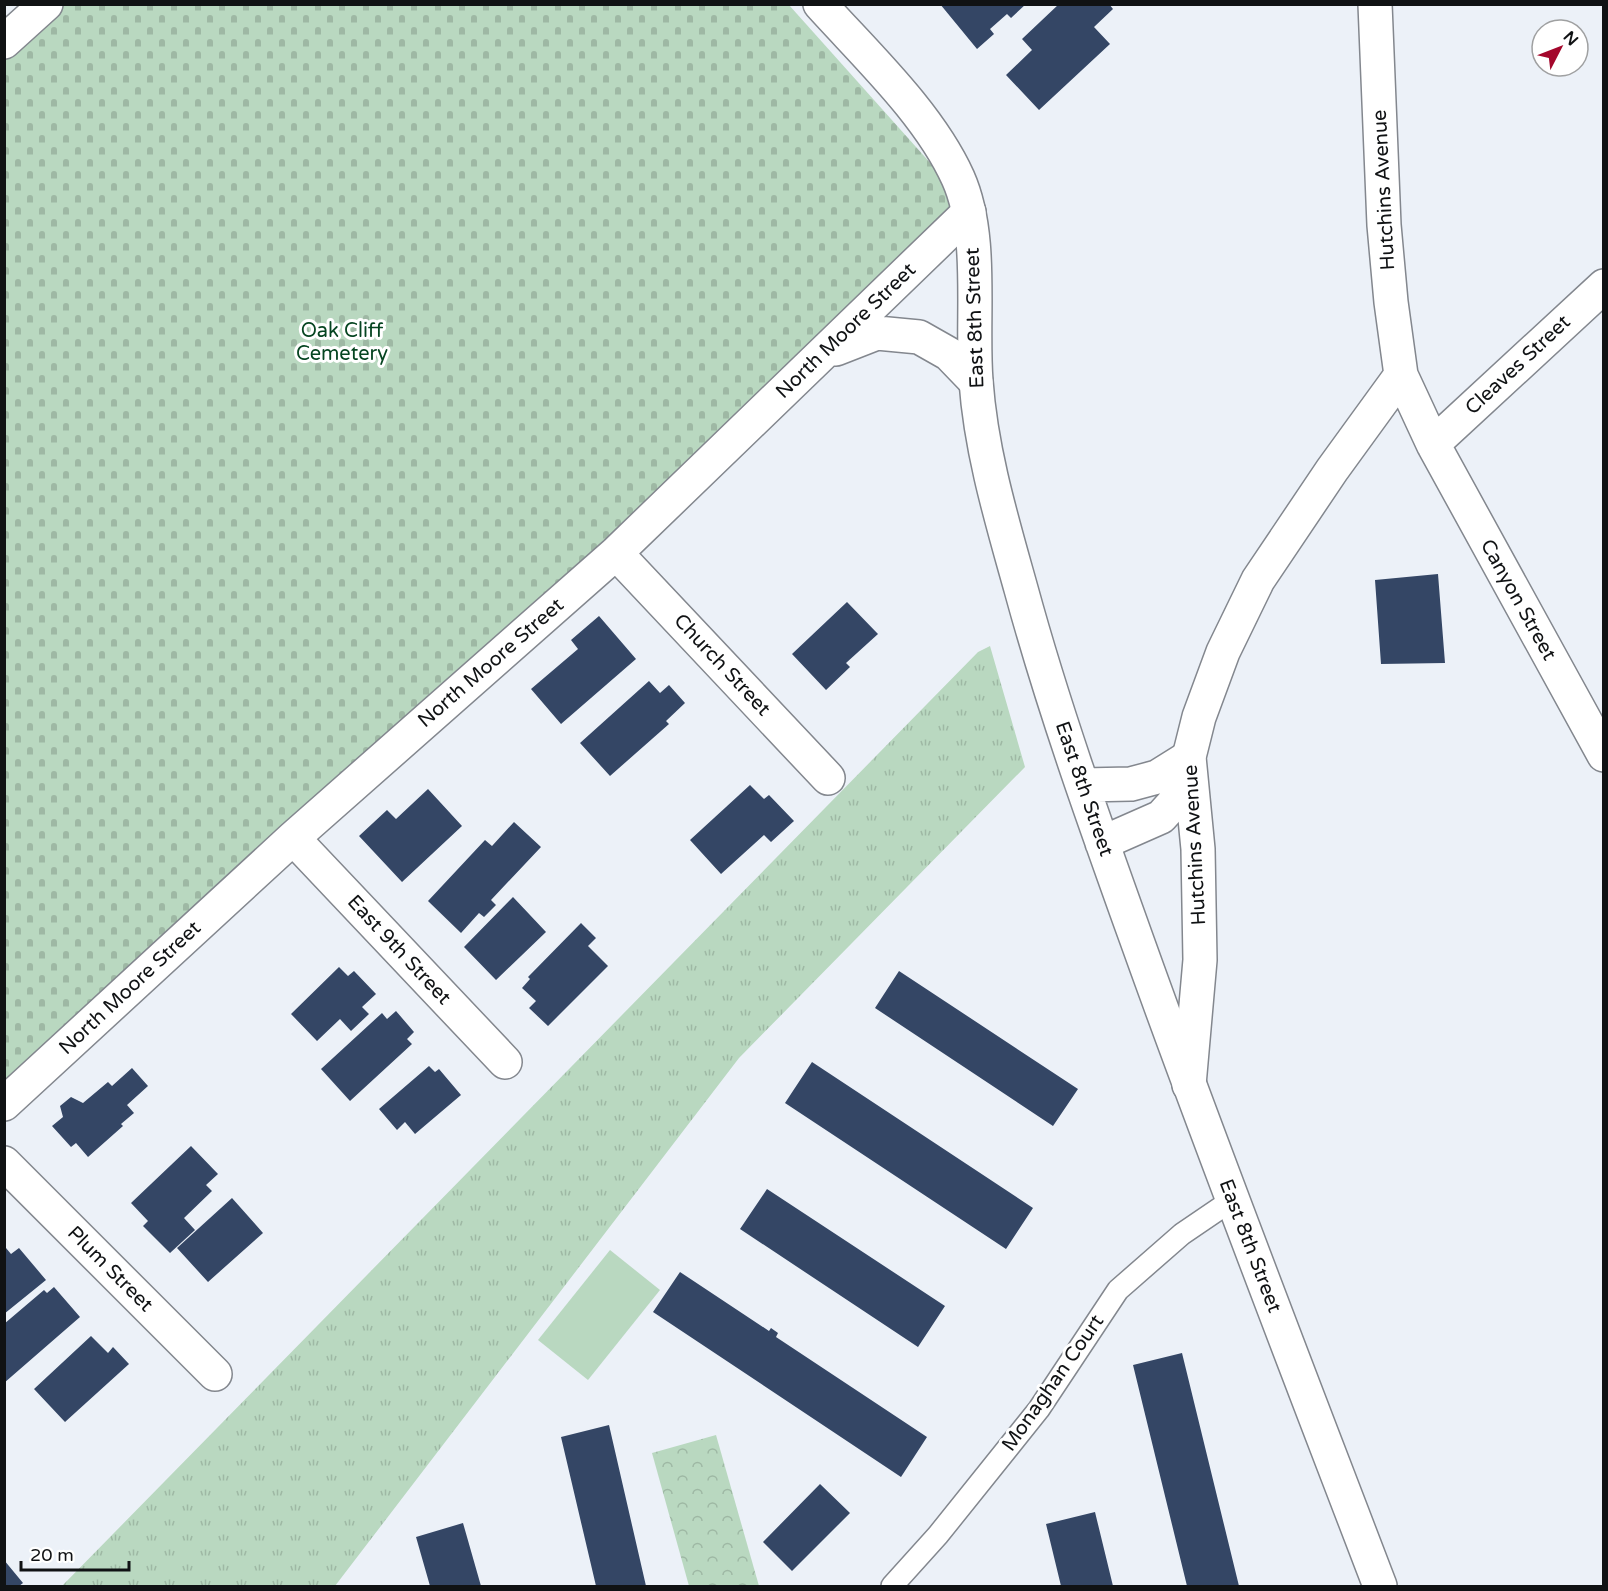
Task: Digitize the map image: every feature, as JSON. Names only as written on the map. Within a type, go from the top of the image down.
[{"type":"street","points":[[4,42],[46,4]]},
{"type":"street","name":"East 8th Street","points":[[820,4],[933,133],[959,179],[969,212],[974,261],[976,382],[983,443],[1000,515],[1035,641],[1102,843],[1189,1085],[1380,1587]]},
{"type":"street","name":"Hutchins Avenue","points":[[1375,4],[1384,225],[1391,302],[1401,375],[1433,444]]},
{"type":"street","name":"North Moore Street","points":[[4,1104],[294,838],[616,553],[969,212]]},
{"type":"street","name":"Cleaves Street","points":[[1433,444],[1604,286]]},
{"type":"street","points":[[823,354],[877,333],[919,337],[949,354],[976,382]]},
{"type":"street","name":"Hutchins Avenue","points":[[1189,1085],[1200,960],[1198,849],[1189,757],[1199,717],[1224,652],[1258,580],[1332,470],[1401,375]]},
{"type":"street","name":"Canyon Street","points":[[1433,444],[1604,755]]},
{"type":"street","name":"Church Street","points":[[616,553],[828,778]]},
{"type":"street","points":[[1083,786],[1131,784],[1148,780],[1189,757]]},
{"type":"street","points":[[1102,843],[1161,817],[1180,796],[1189,757]]},
{"type":"street","name":"East 9th Street","points":[[294,838],[505,1062]]},
{"type":"street","name":"Plum Street","points":[[4,1163],[215,1374]]},
{"type":"lane","name":"Monaghan Court","points":[[892,1587],[938,1535],[1039,1409],[1118,1290],[1182,1234],[1232,1200]]},
{"type":"green space","name":"Oak Cliff Cemetery","points":[[63,5],[789,5],[984,223],[5,1096],[4,56]]},
{"type":"green space","points":[[990,646],[1025,767],[739,1058],[335,1586],[62,1586],[978,652]]},
{"type":"green space","points":[[610,1250],[660,1290],[588,1380],[538,1340]]},
{"type":"green space","points":[[716,1435],[759,1586],[689,1586],[652,1453]]},
{"type":"building","points":[[940,4],[1026,4],[1011,18],[1007,14],[990,29],[994,34],[977,49]]},
{"type":"building","points":[[1059,4],[1109,4],[1113,9],[1094,27],[1110,44],[1039,110],[1006,75],[1032,50],[1022,39]]},
{"type":"building","points":[[1438,574],[1445,663],[1381,664],[1375,580]]},
{"type":"building","points":[[847,602],[878,634],[846,663],[850,667],[826,690],[792,654]]},
{"type":"building","points":[[599,616],[636,659],[561,724],[531,689],[578,649],[571,640]]},
{"type":"building","points":[[649,681],[660,693],[669,685],[685,703],[666,721],[669,724],[610,776],[580,743]]},
{"type":"building","points":[[750,785],[764,799],[769,795],[794,821],[771,842],[764,835],[721,874],[690,840]]},
{"type":"building","points":[[428,789],[462,826],[402,882],[359,836],[387,810],[396,819]]},
{"type":"building","points":[[514,822],[541,847],[491,900],[496,905],[484,917],[479,913],[461,933],[428,901],[485,840],[492,846]]},
{"type":"building","points":[[513,897],[546,932],[496,980],[464,947]]},
{"type":"building","points":[[581,923],[596,938],[588,946],[608,966],[548,1026],[529,1008],[536,1001],[522,988],[530,979],[528,977]]},
{"type":"building","points":[[339,967],[348,976],[354,971],[376,994],[362,1007],[369,1014],[351,1031],[340,1019],[317,1041],[291,1014]]},
{"type":"building","points":[[899,971],[1078,1089],[1053,1126],[875,1008]]},
{"type":"building","points":[[396,1011],[414,1032],[407,1039],[412,1044],[350,1101],[321,1069],[382,1013],[387,1019]]},
{"type":"building","points":[[812,1062],[1033,1208],[1006,1249],[785,1103]]},
{"type":"building","points":[[429,1066],[435,1072],[439,1069],[461,1095],[415,1134],[405,1122],[397,1130],[379,1109]]},
{"type":"building","points":[[132,1068],[148,1086],[127,1105],[134,1113],[88,1157],[76,1143],[71,1147],[52,1126],[63,1117],[60,1106],[71,1097],[83,1103],[108,1082],[112,1086]]},
{"type":"building","points":[[191,1146],[218,1174],[206,1185],[212,1191],[184,1218],[195,1230],[170,1253],[143,1226],[148,1221],[131,1203]]},
{"type":"building","points":[[767,1189],[945,1306],[918,1347],[740,1229]]},
{"type":"building","points":[[232,1198],[263,1233],[208,1282],[177,1248]]},
{"type":"building","points":[[6,1248],[11,1254],[19,1248],[46,1280],[4,1314]]},
{"type":"building","points":[[680,1272],[769,1331],[771,1328],[778,1333],[776,1337],[927,1437],[901,1477],[653,1312]]},
{"type":"building","points":[[54,1287],[80,1317],[4,1383],[4,1324],[44,1290],[47,1293]]},
{"type":"building","points":[[91,1336],[108,1353],[113,1347],[129,1364],[65,1422],[34,1389]]},
{"type":"building","points":[[1182,1353],[1239,1586],[1187,1586],[1133,1365]]},
{"type":"building","points":[[609,1425],[646,1586],[596,1586],[561,1437]]},
{"type":"building","points":[[820,1484],[850,1513],[792,1571],[763,1542]]},
{"type":"building","points":[[1095,1512],[1113,1586],[1061,1586],[1046,1524]]},
{"type":"building","points":[[463,1523],[481,1586],[430,1586],[416,1537]]},
{"type":"building","points":[[4,1560],[23,1583],[19,1586],[4,1586]]}]
